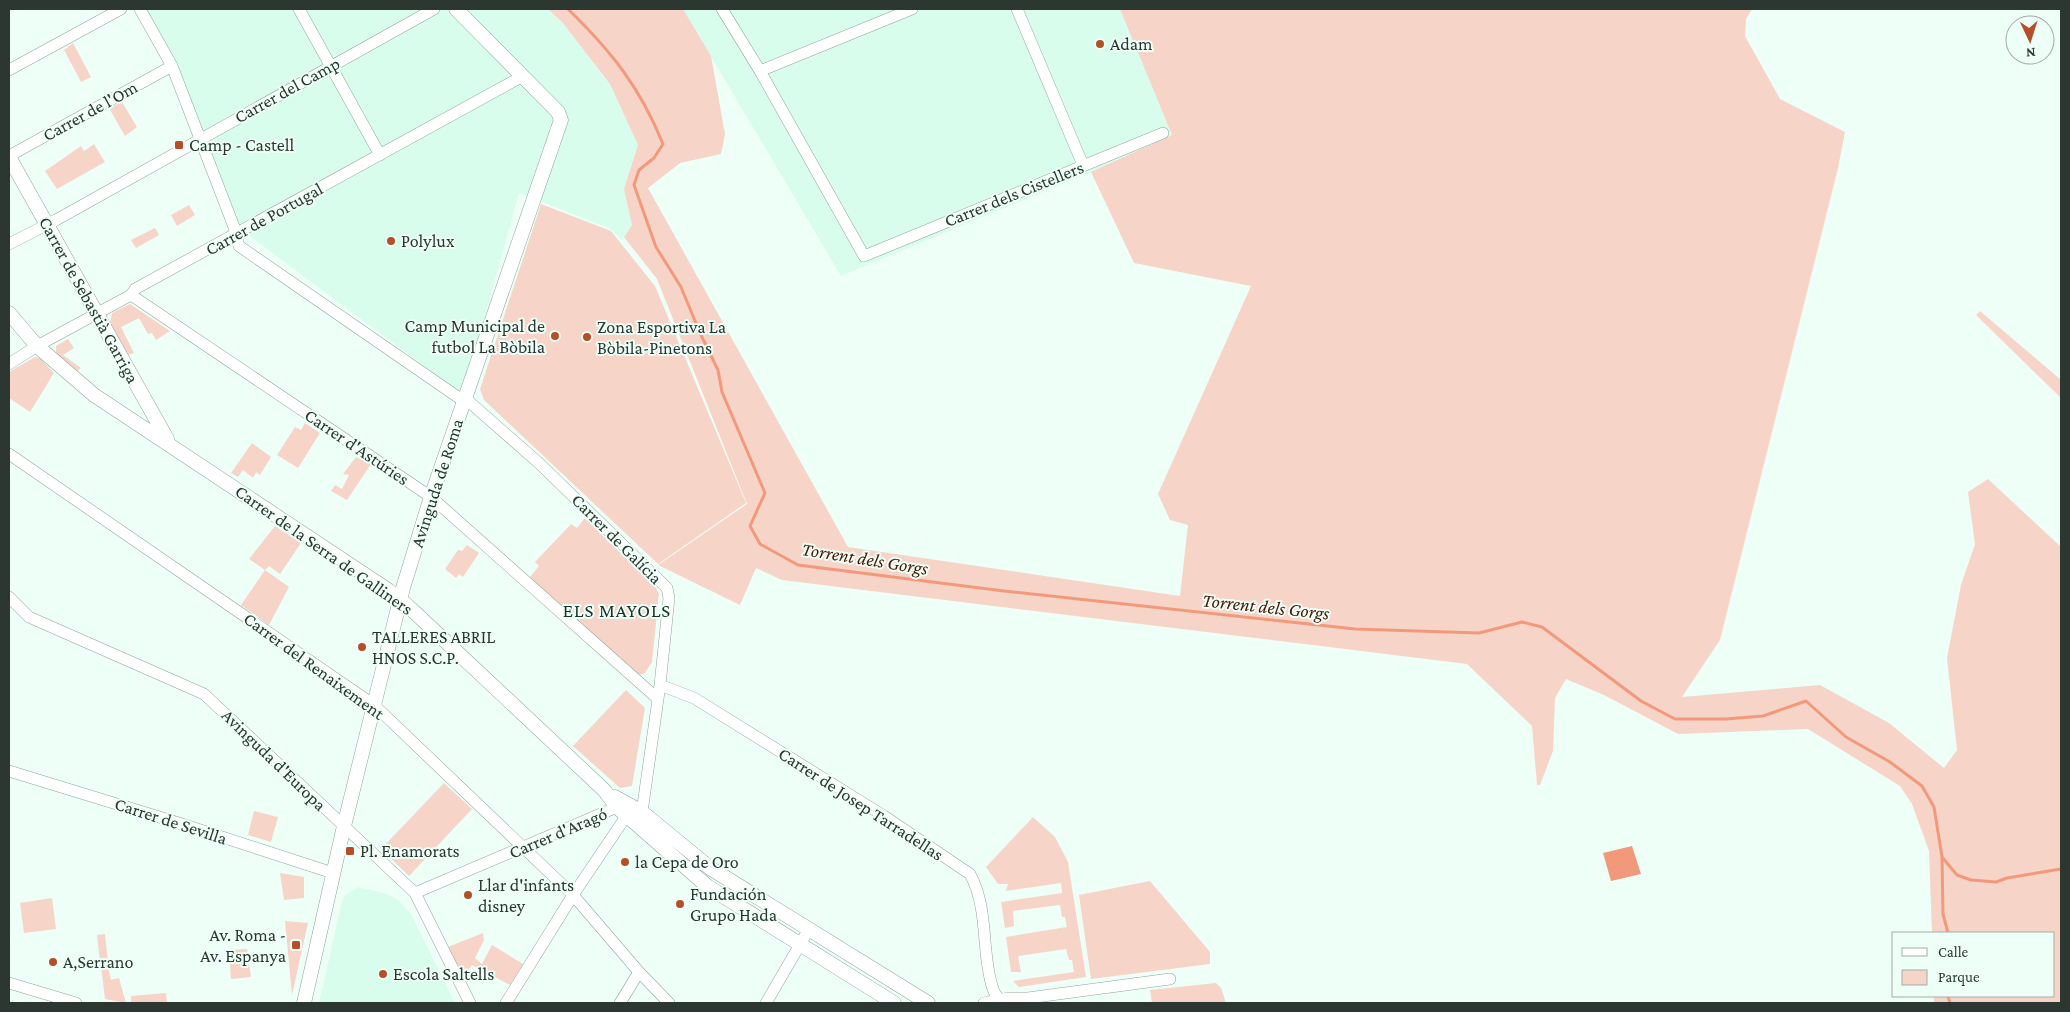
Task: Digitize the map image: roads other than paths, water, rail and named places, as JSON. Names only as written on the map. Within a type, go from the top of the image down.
[{"type":"street","points":[[9,70],[121,9]]},
{"type":"street","name":"Carrer de Galícia","points":[[140,9],[172,66],[239,246],[466,400],[547,471],[667,588],[669,598],[660,685],[642,812]]},
{"type":"street","points":[[299,9],[380,155]]},
{"type":"street","name":"Carrer del Camp","points":[[9,244],[434,9]]},
{"type":"street","name":"Avinguda de Roma","points":[[304,1003],[344,826],[400,600],[431,497],[562,120],[558,112],[456,9]]},
{"type":"street","points":[[722,9],[760,71],[912,9]]},
{"type":"street","points":[[1018,9],[1083,165]]},
{"type":"street","name":"Carrer de l'Om","points":[[9,157],[172,66]]},
{"type":"street","name":"Carrer dels Cistellers","points":[[760,71],[864,256],[1163,133]]},
{"type":"street","name":"Carrer de Portugal","points":[[9,364],[96,312],[131,295],[135,289],[523,76]]},
{"type":"street","name":"Carrer de Sebastià Garriga","points":[[9,157],[169,442]]},
{"type":"street","name":"Carrer d'Astúries","points":[[131,295],[431,497],[658,699]]},
{"type":"street","name":"Carrer de la Serra de Galliners","points":[[9,313],[37,346],[94,394],[169,442],[400,600],[604,790],[622,811],[707,886],[800,946],[894,1003]]},
{"type":"street","points":[[138,422],[151,410]]},
{"type":"street","name":"Carrer del Renaixement","points":[[9,454],[374,705],[573,894],[639,972],[670,1003]]},
{"type":"street","name":"Avinguda d'Europa","points":[[9,597],[29,618],[204,694],[415,893],[470,1003]]},
{"type":"street","name":"Carrer de Josep Tarradellas","points":[[660,685],[694,698],[884,816],[970,874],[977,886],[981,902],[991,981],[1002,1002]]},
{"type":"street","name":"Carrer de Sevilla","points":[[9,771],[333,873]]},
{"type":"street","name":"Carrer de la Serra de Galliners","points":[[604,790],[642,812],[710,868],[928,1003]]},
{"type":"street","points":[[506,1003],[622,811],[639,817],[642,812]]},
{"type":"street","name":"Carrer d'Aragó","points":[[415,893],[525,847],[622,811]]},
{"type":"street","points":[[673,855],[674,847],[682,844]]},
{"type":"street","points":[[766,1003],[809,929]]},
{"type":"street","points":[[620,1003],[639,972]]},
{"type":"street","points":[[984,1003],[1028,1001],[1062,994],[1170,979]]},
{"type":"street","points":[[980,1003],[988,996],[991,981]]},
{"type":"street","points":[[9,983],[76,1003]]},
{"type":"waterway","name":"Torrent dels Gorgs","points":[[568,9],[598,40],[623,71],[644,105],[663,144],[654,158],[639,170],[634,185],[656,247],[681,287],[718,370],[722,392],[765,493],[750,526],[760,544],[798,565],[1004,591],[1355,629],[1479,633],[1522,622],[1542,627],[1641,701],[1675,719],[1726,719],[1763,716],[1806,701],[1846,737],[1890,762],[1922,786],[1934,807],[1942,857],[1957,875],[1971,880],[1996,882],[2007,878],[2061,869]]},
{"type":"waterway","points":[[1942,857],[1943,914],[1948,932]]},
{"type":"waterway","points":[[1948,997],[1950,1003]]},
{"type":"place","name":"Adam","points":[[1100,44]]},
{"type":"place","name":"Camp - Castell","points":[[179,145]]},
{"type":"place","name":"Polylux","points":[[391,241]]},
{"type":"place","name":"Camp Municipal de futbol La Bòbila","points":[[555,336]]},
{"type":"place","name":"Zona Esportiva La Bòbila-Pinetons","points":[[587,337]]},
{"type":"place","name":"TALLERES ABRIL HNOS S.C.P.","points":[[362,647]]},
{"type":"place","name":"Pl. Enamorats","points":[[350,851]]},
{"type":"place","name":"la Cepa de Oro","points":[[625,862]]},
{"type":"place","name":"Llar d'infants disney","points":[[468,895]]},
{"type":"place","name":"Fundación Grupo Hada","points":[[680,904]]},
{"type":"place","name":"Av. Roma - Av. Espanya","points":[[296,945]]},
{"type":"place","name":"A,Serrano","points":[[53,962]]},
{"type":"place","name":"Escola Saltells","points":[[383,974]]},
{"type":"district","name":"ELS MAYOLS","points":[[617,610]]}]
